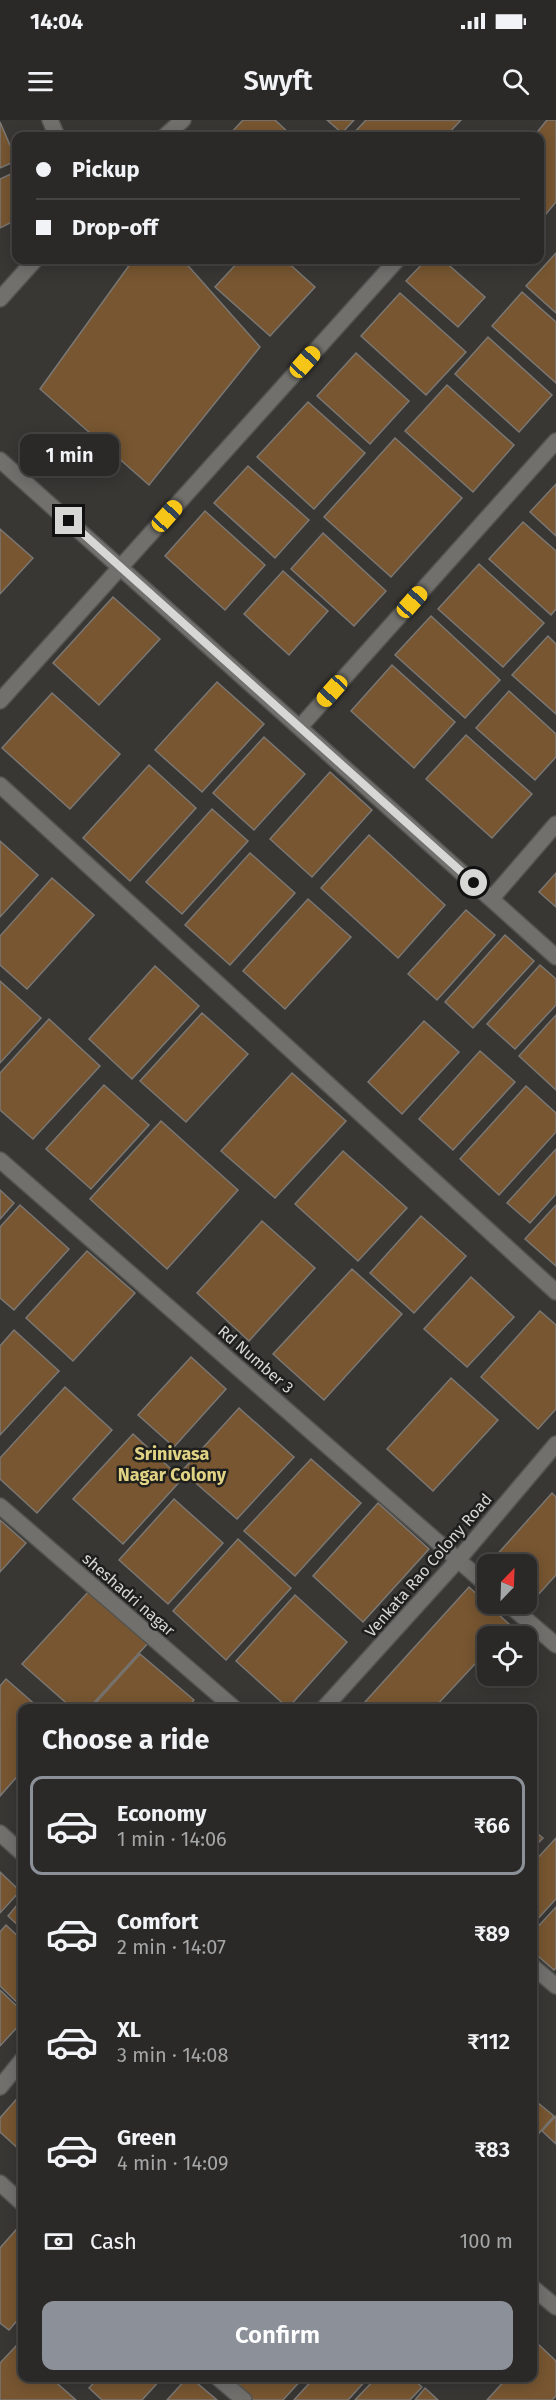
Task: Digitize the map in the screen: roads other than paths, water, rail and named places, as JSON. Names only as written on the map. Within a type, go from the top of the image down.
[{"type":"street","points":[[170,132],[183,120]]},
{"type":"street","points":[[0,299],[31,264]]},
{"type":"street","points":[[0,701],[393,264]]},
{"type":"street","points":[[300,727],[556,441]]},
{"type":"street","points":[[0,460],[556,957]]},
{"type":"street","points":[[0,785],[556,1292]]},
{"type":"street","points":[[492,898],[556,824]]},
{"type":"street","name":"Rd Number 3","points":[[0,1160],[477,1576]]},
{"type":"street","name":"Venkata Rao Colony Road","points":[[328,1704],[458,1560],[556,1444]]},
{"type":"street","name":"sheshadri nagar","points":[[0,1506],[229,1704]]},
{"type":"street","points":[[519,1614],[556,1646]]},
{"type":"street","points":[[0,1833],[18,1849]]},
{"type":"street","points":[[537,1970],[556,1986]]},
{"type":"street","points":[[0,2086],[18,2065]]},
{"type":"street","points":[[0,2184],[18,2200]]},
{"type":"street","points":[[537,2291],[556,2307]]},
{"type":"street","points":[[223,2382],[244,2400]]},
{"type":"district","name":"Srinivasa Nagar Colony","points":[[172,1464]]}]
